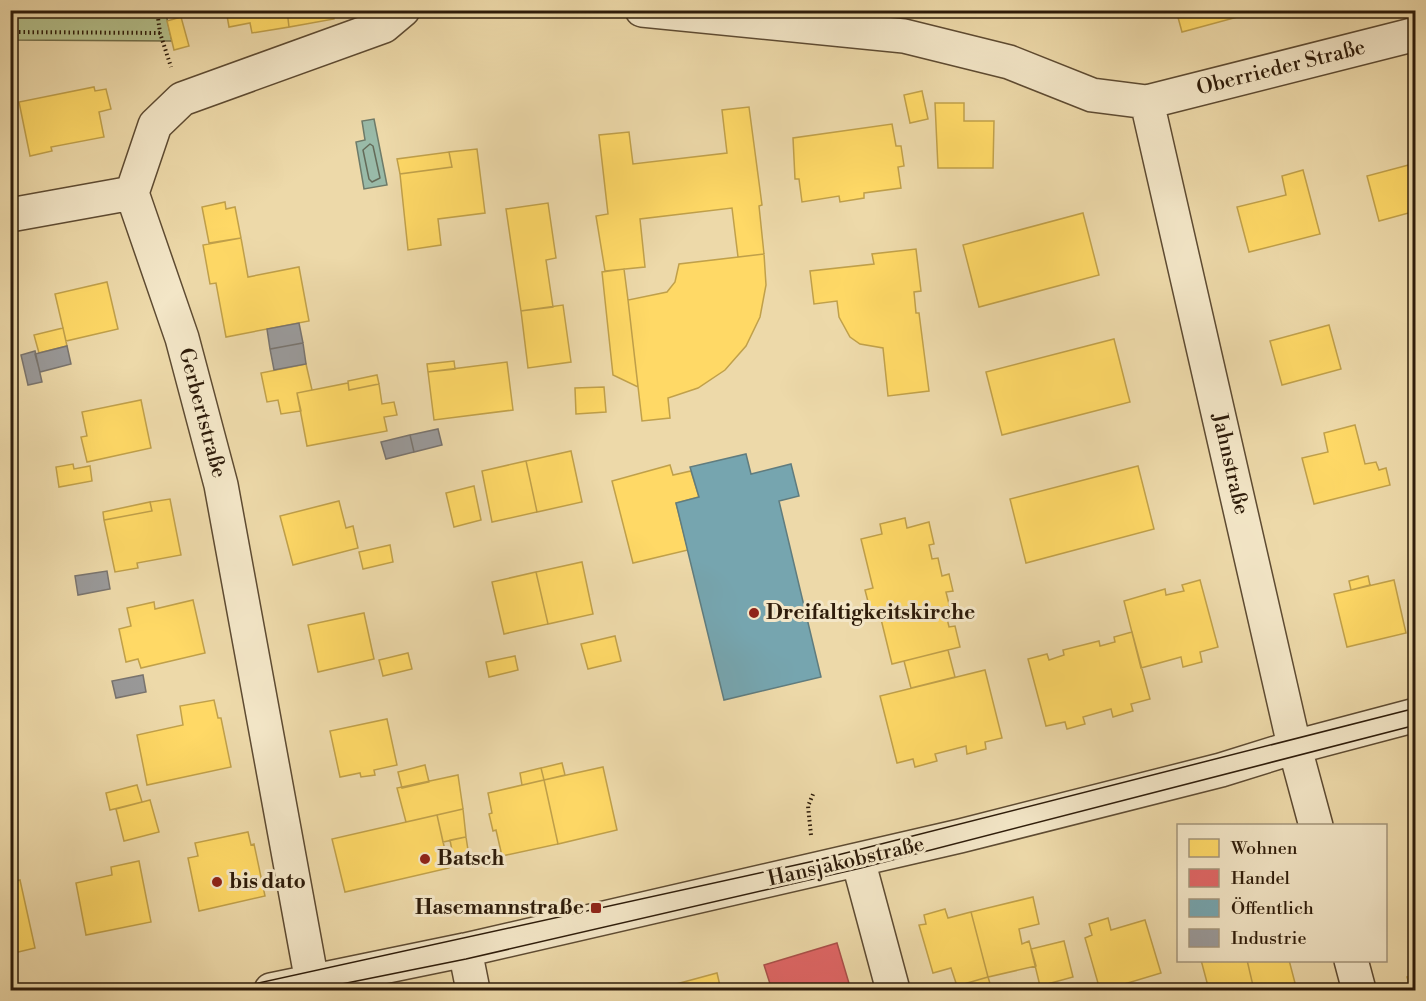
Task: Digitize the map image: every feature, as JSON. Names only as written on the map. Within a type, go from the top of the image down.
[{"type":"street","points":[[10,215],[132,193],[155,125],[182,99],[384,26],[403,10]]},
{"type":"street","points":[[642,10],[904,36],[1010,62],[1092,95],[1147,102]]},
{"type":"street","name":"Oberrieder Straße","points":[[1147,102],[1416,34]]},
{"type":"street","name":"Jahnstraße","points":[[1147,102],[1295,747],[1316,824]]},
{"type":"street","name":"Gerbertstraße","points":[[132,193],[182,338],[221,485],[312,982]]},
{"type":"street","name":"Hansjakobstraße","points":[[272,990],[465,950],[858,860],[1221,770],[1295,747],[1416,715]]},
{"type":"street","points":[[858,860],[893,990]]},
{"type":"street","points":[[465,950],[473,990]]},
{"type":"street","points":[[1352,962],[1359,990]]},
{"type":"path","points":[[157,10],[160,33],[182,99]]},
{"type":"path","points":[[10,32],[160,33]]},
{"type":"path","points":[[812,839],[808,806],[814,792]]},
{"type":"green space","points":[[165,10],[172,41],[11,40],[11,11]]},
{"type":"water","points":[[374,119],[387,185],[364,189],[356,142],[365,140],[362,121]]},
{"type":"building: Wohnen","points":[[226,10],[287,10],[289,27],[252,33],[250,23],[229,27]]},
{"type":"building: Wohnen","points":[[287,10],[333,10],[334,19],[289,27]]},
{"type":"building: Wohnen","points":[[1176,10],[1244,10],[1245,15],[1182,32]]},
{"type":"building: Wohnen","points":[[181,17],[189,46],[174,50],[167,21]]},
{"type":"building: Wohnen","points":[[94,87],[95,91],[106,89],[111,109],[99,112],[104,137],[51,147],[52,151],[30,156],[19,102]]},
{"type":"building: Wohnen","points":[[922,91],[928,119],[910,123],[904,95]]},
{"type":"building: Wohnen","points":[[935,103],[964,103],[964,121],[994,121],[993,168],[938,168]]},
{"type":"building: Wohnen","points":[[749,107],[762,205],[759,206],[764,254],[738,257],[732,208],[640,219],[645,267],[605,271],[596,216],[608,214],[599,135],[629,132],[633,164],[727,153],[722,110]]},
{"type":"building: Wohnen","points":[[892,124],[896,146],[901,146],[904,166],[898,167],[901,188],[864,193],[864,198],[840,202],[839,196],[802,202],[799,179],[795,179],[793,138]]},
{"type":"building: Wohnen","points":[[477,149],[485,213],[438,219],[441,245],[408,250],[400,174],[452,167],[449,152]]},
{"type":"building: Wohnen","points":[[449,152],[452,167],[400,174],[397,159]]},
{"type":"building: Wohnen","points":[[1416,163],[1416,211],[1379,221],[1367,176]]},
{"type":"building: Wohnen","points":[[1303,170],[1320,234],[1249,252],[1237,207],[1286,195],[1282,176]]},
{"type":"building: Wohnen","points":[[225,202],[226,209],[235,207],[241,238],[209,243],[202,207]]},
{"type":"building: Wohnen","points":[[548,203],[556,258],[546,260],[553,307],[521,311],[506,209]]},
{"type":"building: Wohnen","points":[[1083,213],[1099,275],[979,307],[963,245]]},
{"type":"building: Wohnen","points":[[241,238],[248,277],[299,267],[309,321],[226,337],[216,283],[210,284],[203,245]]},
{"type":"building: Wohnen","points":[[916,249],[921,291],[914,292],[929,391],[888,396],[883,348],[860,344],[850,337],[839,317],[837,301],[814,304],[810,271],[874,264],[872,254]]},
{"type":"building: Wohnen","points":[[764,254],[766,285],[760,317],[746,346],[725,370],[698,388],[668,398],[670,418],[642,421],[628,300],[667,292],[675,282],[679,264]]},
{"type":"building: Wohnen","points":[[624,269],[638,387],[613,375],[602,272]]},
{"type":"building: Wohnen","points":[[107,282],[118,329],[66,341],[55,294]]},
{"type":"building: Wohnen","points":[[563,305],[571,362],[528,368],[521,311]]},
{"type":"building: Wohnen","points":[[1329,325],[1341,369],[1282,385],[1270,341]]},
{"type":"building: Wohnen","points":[[63,328],[67,346],[39,353],[34,335]]},
{"type":"building: Wohnen","points":[[1114,339],[1130,402],[1002,435],[986,372]]},
{"type":"building: Wohnen","points":[[454,361],[455,369],[428,372],[427,364]]},
{"type":"building: Wohnen","points":[[507,362],[513,410],[434,420],[428,372]]},
{"type":"building: Wohnen","points":[[306,364],[312,390],[297,393],[301,411],[281,414],[278,400],[267,402],[261,373]]},
{"type":"building: Wohnen","points":[[377,375],[379,384],[349,390],[348,381]]},
{"type":"building: Wohnen","points":[[348,383],[349,390],[379,384],[382,404],[394,402],[397,415],[384,417],[387,431],[307,446],[297,393]]},
{"type":"building: Wohnen","points":[[604,387],[606,412],[576,414],[575,388]]},
{"type":"building: Wohnen","points":[[141,400],[151,448],[87,462],[81,437],[87,436],[82,412]]},
{"type":"building: Wohnen","points":[[1355,425],[1365,464],[1376,462],[1379,470],[1386,468],[1390,485],[1314,504],[1302,458],[1328,452],[1324,433]]},
{"type":"building: Wohnen","points":[[571,451],[582,502],[537,512],[526,461]]},
{"type":"building: Wohnen","points":[[526,461],[537,512],[492,522],[482,471]]},
{"type":"building: Wohnen","points":[[73,464],[74,469],[90,466],[92,481],[59,487],[56,467]]},
{"type":"building: Wohnen","points":[[670,465],[673,475],[691,471],[699,497],[676,503],[688,550],[633,563],[612,481]]},
{"type":"building: Wohnen","points":[[1138,466],[1154,529],[1026,563],[1010,499]]},
{"type":"building: Wohnen","points":[[474,486],[481,520],[454,527],[446,493]]},
{"type":"building: Wohnen","points":[[170,499],[181,555],[137,563],[138,568],[115,572],[104,520],[152,511],[150,502]]},
{"type":"building: Wohnen","points":[[339,501],[346,528],[353,526],[358,548],[293,565],[280,516]]},
{"type":"building: Wohnen","points":[[150,502],[152,511],[104,520],[103,512]]},
{"type":"building: Wohnen","points":[[905,518],[907,528],[929,522],[934,544],[929,545],[932,559],[938,558],[942,576],[949,574],[953,591],[946,592],[951,612],[946,614],[949,627],[955,626],[960,647],[892,664],[880,615],[872,617],[865,590],[873,588],[861,539],[882,534],[880,524]]},
{"type":"building: Wohnen","points":[[390,545],[393,562],[363,569],[359,552]]},
{"type":"building: Wohnen","points":[[582,562],[593,614],[548,624],[536,572]]},
{"type":"building: Wohnen","points":[[536,572],[548,624],[504,634],[492,582]]},
{"type":"building: Wohnen","points":[[1368,576],[1370,585],[1351,590],[1349,581]]},
{"type":"building: Wohnen","points":[[1200,580],[1218,647],[1200,652],[1202,662],[1183,667],[1181,657],[1141,668],[1124,601],[1165,589],[1166,595],[1184,591],[1182,585]]},
{"type":"building: Wohnen","points":[[1394,580],[1406,633],[1347,647],[1334,594]]},
{"type":"building: Wohnen","points":[[193,600],[205,653],[141,668],[138,659],[126,662],[119,629],[131,626],[127,608],[154,602],[155,609]]},
{"type":"building: Wohnen","points":[[364,613],[374,659],[318,672],[308,625]]},
{"type":"building: Wohnen","points":[[1132,632],[1150,699],[1131,704],[1133,711],[1113,717],[1111,709],[1083,717],[1085,724],[1067,729],[1065,722],[1046,726],[1028,659],[1047,654],[1049,660],[1064,655],[1063,650],[1099,641],[1100,646],[1115,642],[1114,637]]},
{"type":"building: Wohnen","points":[[615,636],[621,661],[588,669],[581,644]]},
{"type":"building: Wohnen","points":[[948,650],[955,677],[911,688],[904,661]]},
{"type":"building: Wohnen","points":[[408,653],[412,669],[383,676],[379,660]]},
{"type":"building: Wohnen","points":[[515,656],[518,670],[489,677],[486,662]]},
{"type":"building: Wohnen","points":[[985,670],[1002,738],[985,742],[986,749],[967,754],[966,746],[935,754],[937,761],[915,767],[913,759],[897,763],[880,696]]},
{"type":"building: Wohnen","points":[[214,700],[218,718],[221,718],[231,767],[147,785],[137,735],[183,725],[180,706]]},
{"type":"building: Wohnen","points":[[387,719],[397,765],[374,770],[375,775],[361,777],[360,773],[340,777],[330,731]]},
{"type":"building: Wohnen","points":[[562,763],[565,775],[544,780],[541,768]]},
{"type":"building: Wohnen","points":[[425,765],[429,782],[402,788],[398,772]]},
{"type":"building: Wohnen","points":[[603,767],[617,830],[558,844],[544,780]]},
{"type":"building: Wohnen","points":[[541,768],[544,780],[522,785],[520,773]]},
{"type":"building: Wohnen","points":[[458,775],[463,809],[406,822],[397,788]]},
{"type":"building: Wohnen","points":[[544,780],[558,844],[502,856],[496,830],[493,831],[489,814],[492,813],[488,793]]},
{"type":"building: Wohnen","points":[[137,785],[142,802],[110,810],[106,793]]},
{"type":"building: Wohnen","points":[[150,800],[159,832],[124,841],[116,809]]},
{"type":"building: Wohnen","points":[[463,809],[466,837],[443,842],[437,815]]},
{"type":"building: Wohnen","points":[[437,815],[449,868],[345,892],[332,839]]},
{"type":"building: Wohnen","points":[[248,832],[251,845],[254,844],[265,896],[199,911],[188,858],[198,856],[195,843]]},
{"type":"building: Wohnen","points":[[466,837],[470,863],[455,866],[450,840]]},
{"type":"building: Wohnen","points":[[139,861],[151,922],[86,935],[76,883],[112,875],[111,867]]},
{"type":"building: Wohnen","points":[[20,880],[35,948],[10,954],[10,882]]},
{"type":"building: Wohnen","points":[[1033,897],[1039,924],[1019,929],[1022,944],[1029,941],[1036,966],[988,977],[971,912]]},
{"type":"building: Wohnen","points":[[945,909],[948,918],[971,912],[988,977],[957,986],[951,968],[933,973],[919,925],[926,924],[924,915]]},
{"type":"building: Wohnen","points":[[1108,918],[1111,930],[1145,920],[1161,973],[1121,985],[1122,990],[1100,990],[1085,938],[1092,935],[1089,924]]},
{"type":"building: Wohnen","points":[[1064,941],[1073,977],[1040,986],[1031,949]]},
{"type":"building: Wohnen","points":[[1202,962],[1247,962],[1254,990],[1209,990]]},
{"type":"building: Wohnen","points":[[1247,962],[1290,962],[1295,983],[1267,990],[1254,990]]},
{"type":"building: Wohnen","points":[[717,973],[721,990],[654,990]]},
{"type":"building: Wohnen","points":[[1416,974],[1416,990],[1411,990],[1407,977]]},
{"type":"building: Wohnen","points":[[988,977],[992,990],[958,990],[957,986]]},
{"type":"building: Handel","points":[[837,943],[851,990],[772,990],[764,965]]},
{"type":"building: Öffentlich","name":"Dreifaltigkeitskirche","points":[[746,454],[751,474],[791,464],[799,496],[779,501],[821,677],[724,700],[676,503],[699,497],[690,467]]},
{"type":"building: Industrie","points":[[299,323],[303,343],[270,349],[267,329]]},
{"type":"building: Industrie","points":[[303,343],[306,364],[274,370],[270,349]]},
{"type":"building: Industrie","points":[[67,346],[71,364],[40,372],[35,354]]},
{"type":"building: Industrie","points":[[35,351],[42,382],[28,385],[21,355]]},
{"type":"building: Industrie","points":[[438,429],[442,445],[414,452],[410,435]]},
{"type":"building: Industrie","points":[[410,435],[414,452],[386,459],[381,442]]},
{"type":"building: Industrie","points":[[107,571],[110,589],[78,595],[75,576]]},
{"type":"building: Industrie","points":[[143,675],[146,692],[116,698],[112,681]]},
{"type":"tram line","points":[[227,990],[814,861],[1416,708]]},
{"type":"tram line","points":[[312,990],[466,959],[861,868],[1416,725]]},
{"type":"place","name":"Dreifaltigkeitskirche","points":[[754,613]]},
{"type":"place","name":"Batsch","points":[[425,859]]},
{"type":"place","name":"bis dato","points":[[217,882]]},
{"type":"place","name":"Hasemannstraße","points":[[596,908]]}]
